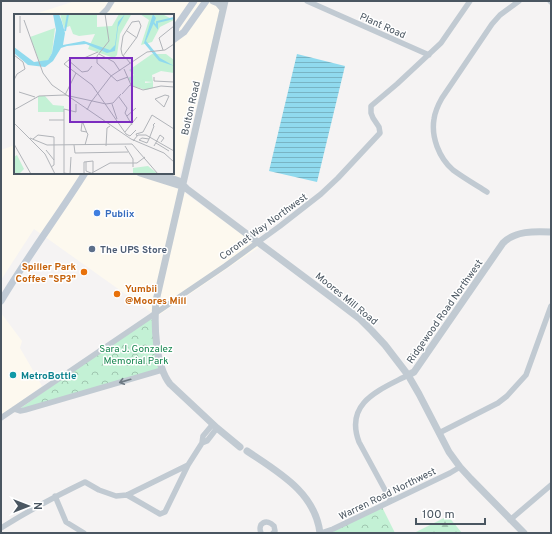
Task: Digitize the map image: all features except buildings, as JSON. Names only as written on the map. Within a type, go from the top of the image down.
[{"type":"main road","points":[[174,35],[176,28],[194,1]]},
{"type":"main road","points":[[174,38],[184,32],[209,1]]},
{"type":"main road","points":[[1,301],[44,233],[62,210],[84,174]]},
{"type":"street","points":[[102,14],[112,1]]},
{"type":"street","points":[[209,1],[218,3],[223,9]]},
{"type":"street","name":"Bolton Road","points":[[225,1],[156,301],[156,344],[162,370],[165,378],[170,384],[215,426],[301,491],[315,513],[320,533]]},
{"type":"street","name":"Plant Road","points":[[307,1],[428,55]]},
{"type":"street","name":"Coronet Way Northwest","points":[[1,418],[258,242],[321,194],[380,133],[379,127],[371,113],[371,106],[441,43],[470,1]]},
{"type":"street","points":[[487,192],[454,170],[444,160],[435,140],[434,120],[442,98],[492,24],[500,15],[519,1]]},
{"type":"street","name":"Moores Mill Road","points":[[143,174],[182,186]]},
{"type":"street","name":"Moores Mill Road","points":[[160,174],[178,181],[182,186],[360,319],[393,355],[408,375],[449,452],[460,467],[524,533]]},
{"type":"street","name":"Ridgewood Road Northwest","points":[[391,501],[359,442],[356,432],[356,421],[363,403],[368,397],[414,372],[503,243],[508,238],[522,233],[541,231],[551,232]]},
{"type":"street","points":[[439,433],[498,403],[523,380],[529,370],[551,306]]},
{"type":"street","points":[[14,409],[20,411],[25,410],[162,370]]},
{"type":"street","points":[[127,495],[160,514],[165,512],[188,464],[202,443],[207,441],[215,426]]},
{"type":"street","points":[[1,528],[55,496],[85,482],[99,490],[116,496],[127,495],[188,464]]},
{"type":"street","name":"Warren Road Northwest","points":[[320,533],[333,529],[460,467]]},
{"type":"street","points":[[510,520],[551,485]]},
{"type":"street","points":[[55,496],[66,522],[84,533]]},
{"type":"street","points":[[262,533],[260,529],[261,526],[267,521],[274,526],[273,533]]},
{"type":"shaded area","points":[[75,1],[222,1],[177,187],[259,247],[159,315],[152,313],[34,229],[1,280],[1,150],[14,145],[14,174],[174,174],[174,14],[35,14]]},
{"type":"shaded area","points":[[1,313],[22,341],[20,348],[42,386],[1,416]]},
{"type":"green space","name":"Sara J. Gonzalez Memorial Park","points":[[155,313],[162,370],[18,410]]},
{"type":"green space","points":[[382,507],[395,533],[317,533]]},
{"type":"green space","points":[[448,516],[462,533],[414,533]]},
{"type":"water","points":[[297,54],[345,66],[317,182],[269,171]]},
{"type":"place","name":"Publix","points":[[97,213]]},
{"type":"place","name":"The UPS Store","points":[[92,249]]},
{"type":"place","name":"Spiller Park Coffee \"SP3\"","points":[[84,272]]},
{"type":"place","name":"Yumbii @Moores Mill","points":[[117,294]]},
{"type":"place","name":"MetroBottle","points":[[13,375]]}]
